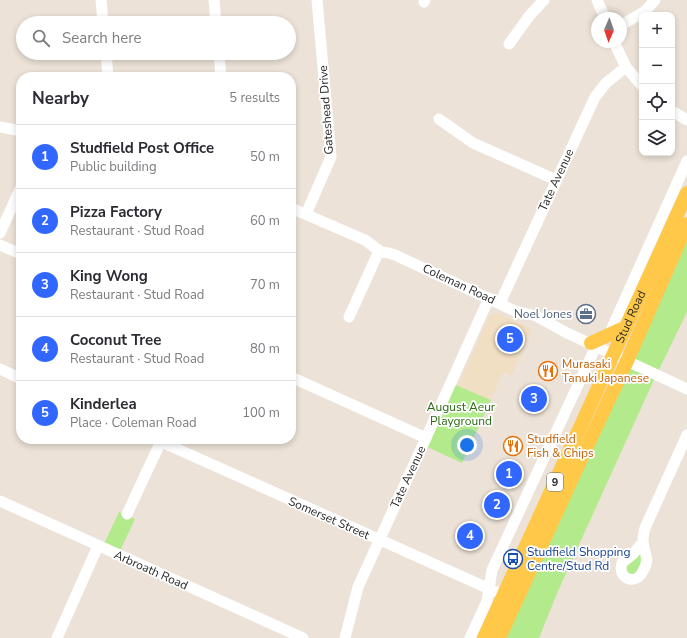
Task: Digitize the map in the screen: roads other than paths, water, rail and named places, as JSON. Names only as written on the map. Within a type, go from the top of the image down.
[{"type":"main road","name":"Stud Road","points":[[484,638],[613,354],[622,320],[687,193]]},
{"type":"main road","name":"Stud Road","points":[[499,638],[575,470],[627,361],[687,224]]},
{"type":"main road","points":[[593,345],[622,320]]},
{"type":"street","points":[[101,0],[102,16]]},
{"type":"street","points":[[214,0],[215,16]]},
{"type":"street","name":"Gateshead Drive","points":[[306,214],[330,157],[317,0]]},
{"type":"street","points":[[509,44],[530,14],[544,0]]},
{"type":"street","points":[[597,0],[602,12]]},
{"type":"street","points":[[627,22],[644,12],[655,0]]},
{"type":"street","points":[[617,48],[626,68],[640,84]]},
{"type":"street","points":[[107,60],[108,72]]},
{"type":"street","points":[[220,60],[221,72]]},
{"type":"street","name":"Tate Avenue","points":[[500,303],[595,97],[606,83],[626,68]]},
{"type":"street","points":[[675,113],[687,120]]},
{"type":"street","points":[[439,119],[473,143],[556,180]]},
{"type":"street","points":[[0,127],[16,130]]},
{"type":"street","points":[[622,320],[687,162]]},
{"type":"street","points":[[0,233],[16,198]]},
{"type":"street","name":"Coleman Road","points":[[296,210],[365,240],[378,251],[396,255],[515,311],[536,316],[564,332],[687,389]]},
{"type":"street","points":[[0,245],[16,252]]},
{"type":"street","points":[[349,317],[378,251]]},
{"type":"street","name":"Tate Avenue","points":[[345,638],[358,586],[489,298]]},
{"type":"street","name":"Stud Road","points":[[470,638],[487,601],[492,570],[562,417],[593,345]]},
{"type":"street","points":[[0,369],[16,376]]},
{"type":"street","points":[[296,379],[426,438]]},
{"type":"street","points":[[643,542],[645,528],[687,435]]},
{"type":"street","points":[[127,514],[157,444]]},
{"type":"street","name":"Somerset Street","points":[[168,444],[503,595]]},
{"type":"street","name":"Arbroath Road","points":[[0,501],[303,638]]},
{"type":"street","points":[[57,638],[98,546]]},
{"type":"place","name":"Noel Jones","points":[[586,314]]},
{"type":"place","name":"Kinderlea","points":[[510,339]]},
{"type":"place","name":"Murasaki Tanuki Japanese","points":[[548,371]]},
{"type":"place","name":"King Wong","points":[[534,399]]},
{"type":"place","name":"Studfield Fish & Chips","points":[[513,446]]},
{"type":"place","name":"Studfield Post Office","points":[[509,474]]},
{"type":"place","name":"Pizza Factory","points":[[497,505]]},
{"type":"place","name":"Coconut Tree","points":[[470,536]]},
{"type":"place","name":"Studfield Shopping Centre/Stud Rd","points":[[513,559]]},
{"type":"park label","name":"August Aeur Playground","points":[[461,414]]}]
